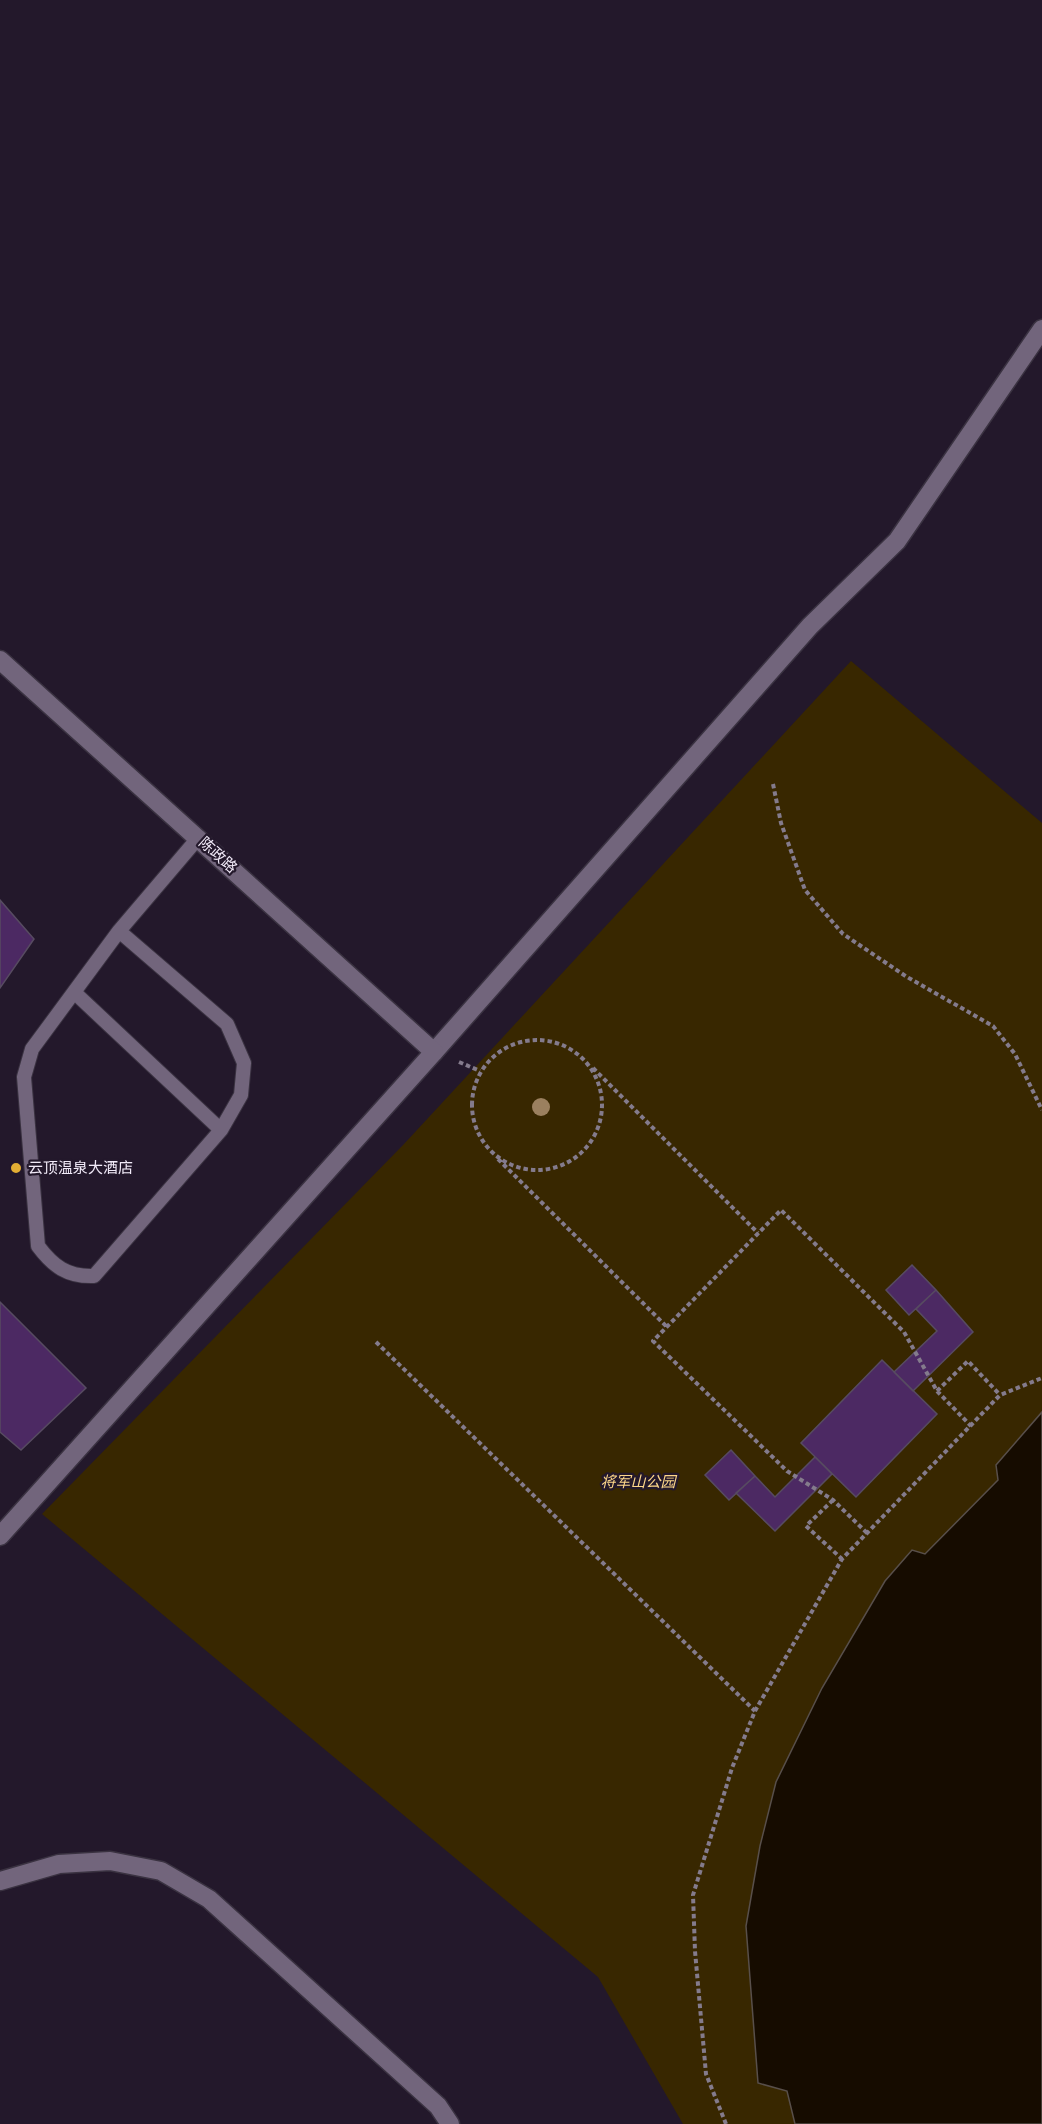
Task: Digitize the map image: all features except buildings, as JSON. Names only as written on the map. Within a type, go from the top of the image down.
[{"type":"street","points":[[0,1536],[434,1052],[810,626],[897,541],[1042,329]]},
{"type":"street","name":"陈政路","points":[[0,660],[199,837],[434,1052]]},
{"type":"street","points":[[0,1881],[59,1864],[110,1861],[161,1871],[209,1899],[438,2106],[450,2124]]},
{"type":"lane","points":[[119,931],[227,1024],[244,1063],[241,1095],[221,1130],[93,1276],[78,1276],[51,1263],[39,1246],[24,1077],[32,1049],[119,931],[199,837]]},
{"type":"lane","points":[[74,992],[221,1130]]},
{"type":"path","points":[[773,784],[781,823],[805,890],[843,934],[907,977],[993,1026],[1015,1054],[1042,1110]]},
{"type":"path","points":[[667,1327],[491,1152],[478,1135],[471,1114],[472,1091],[480,1071],[494,1054],[513,1043],[535,1039],[557,1042],[577,1053],[758,1233]]},
{"type":"path","points":[[491,1152],[509,1164],[530,1170],[551,1169],[571,1162],[587,1148],[598,1130],[603,1109],[600,1088],[592,1068],[577,1053]]},
{"type":"path","points":[[867,1533],[833,1500],[787,1471],[653,1341],[781,1209],[904,1332],[937,1391],[970,1426]]},
{"type":"path","points":[[376,1342],[755,1711]]},
{"type":"path","points":[[937,1391],[968,1361],[1000,1395]]},
{"type":"path","points":[[726,2124],[706,2073],[695,1951],[693,1895],[732,1768],[755,1711],[842,1559],[1000,1395],[1042,1378]]},
{"type":"path","points":[[833,1500],[806,1526],[842,1559]]},
{"type":"green space","name":"将军山公园","points":[[851,661],[1042,823],[1042,2124],[683,2124],[598,1977],[42,1514],[404,1144]]},
{"type":"shaded area","points":[[1042,1412],[1042,2124],[795,2124],[787,2091],[758,2083],[746,1926],[760,1846],[776,1782],[822,1688],[885,1581],[912,1550],[925,1554],[998,1480],[996,1465]]},
{"type":"place","name":"云顶温泉大酒店","points":[[16,1168]]}]
